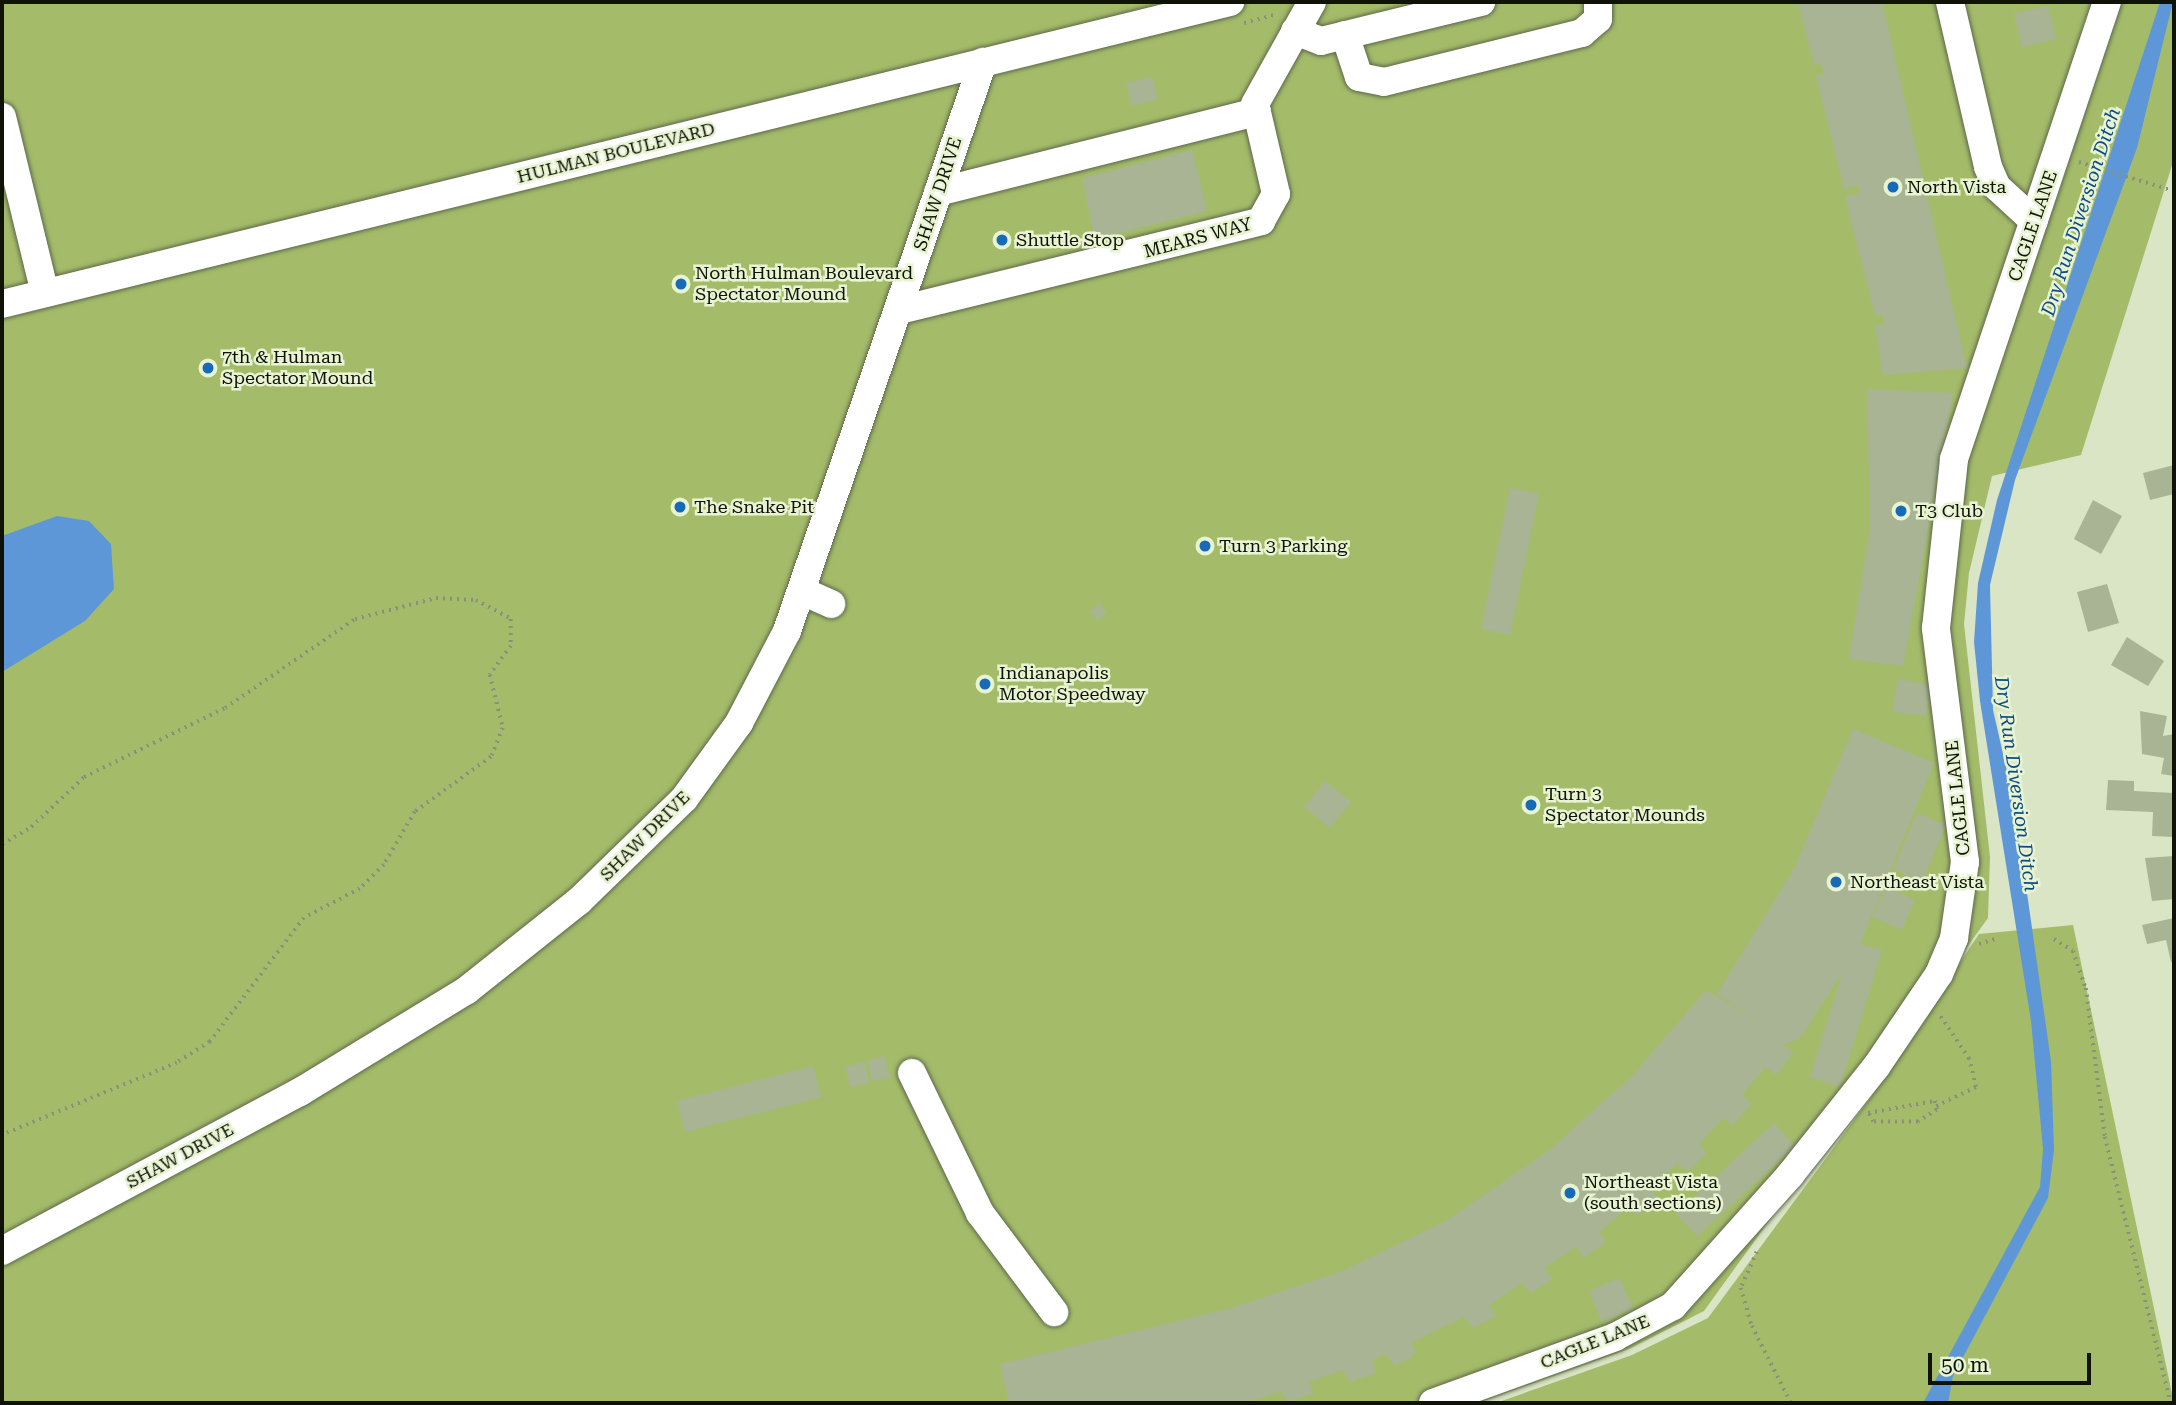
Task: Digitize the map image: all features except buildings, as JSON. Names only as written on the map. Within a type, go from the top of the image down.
[{"type":"street","name":"HULMAN BOULEVARD","points":[[2,304],[1230,2]]},
{"type":"street","name":"MEARS WAY","points":[[900,310],[1261,221],[1276,194],[1257,112],[1260,88],[1312,2]]},
{"type":"street","points":[[1295,31],[1321,41],[1481,2]]},
{"type":"street","points":[[1345,35],[1359,77],[1384,82],[1582,33],[1598,19],[1598,2]]},
{"type":"street","points":[[1950,2],[1988,167],[1997,187],[2034,221]]},
{"type":"street","name":"CAGLE LANE","points":[[1433,1403],[1615,1337],[1673,1306],[1807,1154],[1939,974],[1954,938],[1965,862],[1936,583],[1955,456],[2107,2]]},
{"type":"street","name":"SHAW DRIVE","points":[[2,1251],[384,1043],[530,942],[684,799],[739,723],[802,591],[983,62]]},
{"type":"street","points":[[938,192],[1257,112]]},
{"type":"street","points":[[2,117],[45,293]]},
{"type":"street","points":[[802,591],[831,604]]},
{"type":"street","points":[[912,1073],[980,1213],[1054,1312]]},
{"type":"path","points":[[2079,161],[2174,191]]},
{"type":"path","points":[[2,844],[31,827],[84,777],[225,708],[355,619],[436,598],[476,600],[511,619],[511,646],[490,675],[503,728],[491,757],[415,812],[384,864],[360,889],[304,918],[210,1042],[177,1063],[2,1135]]},
{"type":"path","points":[[1973,948],[1994,939]]},
{"type":"path","points":[[2054,939],[2073,951],[2087,988],[2105,1137],[2171,1403]]},
{"type":"path","points":[[1871,1117],[1918,1122],[1936,1106],[1976,1087],[1969,1059],[1940,1020],[1940,1009]]},
{"type":"path","points":[[1871,1117],[1868,1112],[1936,1106]]},
{"type":"path","points":[[1862,1127],[1871,1117]]},
{"type":"path","points":[[1762,1245],[1745,1268],[1741,1288],[1752,1326],[1791,1403]]},
{"type":"green space","name":"Indianapolis Motor Speedway","points":[[2,2],[2174,2],[2174,159],[2081,455],[1992,476],[1969,573],[1964,624],[1990,857],[1988,918],[1704,1311],[1629,1349],[1478,1403],[2,1403]]},
{"type":"green space","points":[[2073,925],[2174,1403],[1496,1403],[1632,1355],[1708,1318],[1869,1100],[1979,934]]},
{"type":"water","points":[[2160,2],[2173,2],[2137,148],[2015,480],[1990,585],[1993,710],[2014,802],[2051,1061],[2054,1150],[2048,1198],[1953,1376],[1948,1403],[1923,1403],[2040,1187],[2043,1149],[2031,1021],[1980,701],[1974,642],[1978,583],[1997,500]]},
{"type":"water","points":[[57,516],[89,521],[111,544],[114,589],[85,621],[2,672],[2,536]]},
{"type":"place","name":"North Vista","points":[[1893,187]]},
{"type":"place","name":"Shuttle Stop","points":[[1002,240]]},
{"type":"place","name":"North Hulman Boulevard Spectator Mound","points":[[681,284]]},
{"type":"place","name":"7th & Hulman Spectator Mound","points":[[208,368]]},
{"type":"place","name":"The Snake Pit","points":[[680,507]]},
{"type":"place","name":"T3 Club","points":[[1901,511]]},
{"type":"place","name":"Turn 3 Parking","points":[[1205,546]]},
{"type":"place","name":"Indianapolis Motor Speedway","points":[[985,684]]},
{"type":"place","name":"Turn 3 Spectator Mounds","points":[[1531,805]]},
{"type":"place","name":"Northeast Vista","points":[[1836,882]]},
{"type":"place","name":"Northeast Vista (south sections)","points":[[1570,1193]]},
{"type":"water label","name":"Dry Run Diversion Ditch","points":[[2081,212]]},
{"type":"water label","name":"Dry Run Diversion Ditch","points":[[2016,784]]}]
